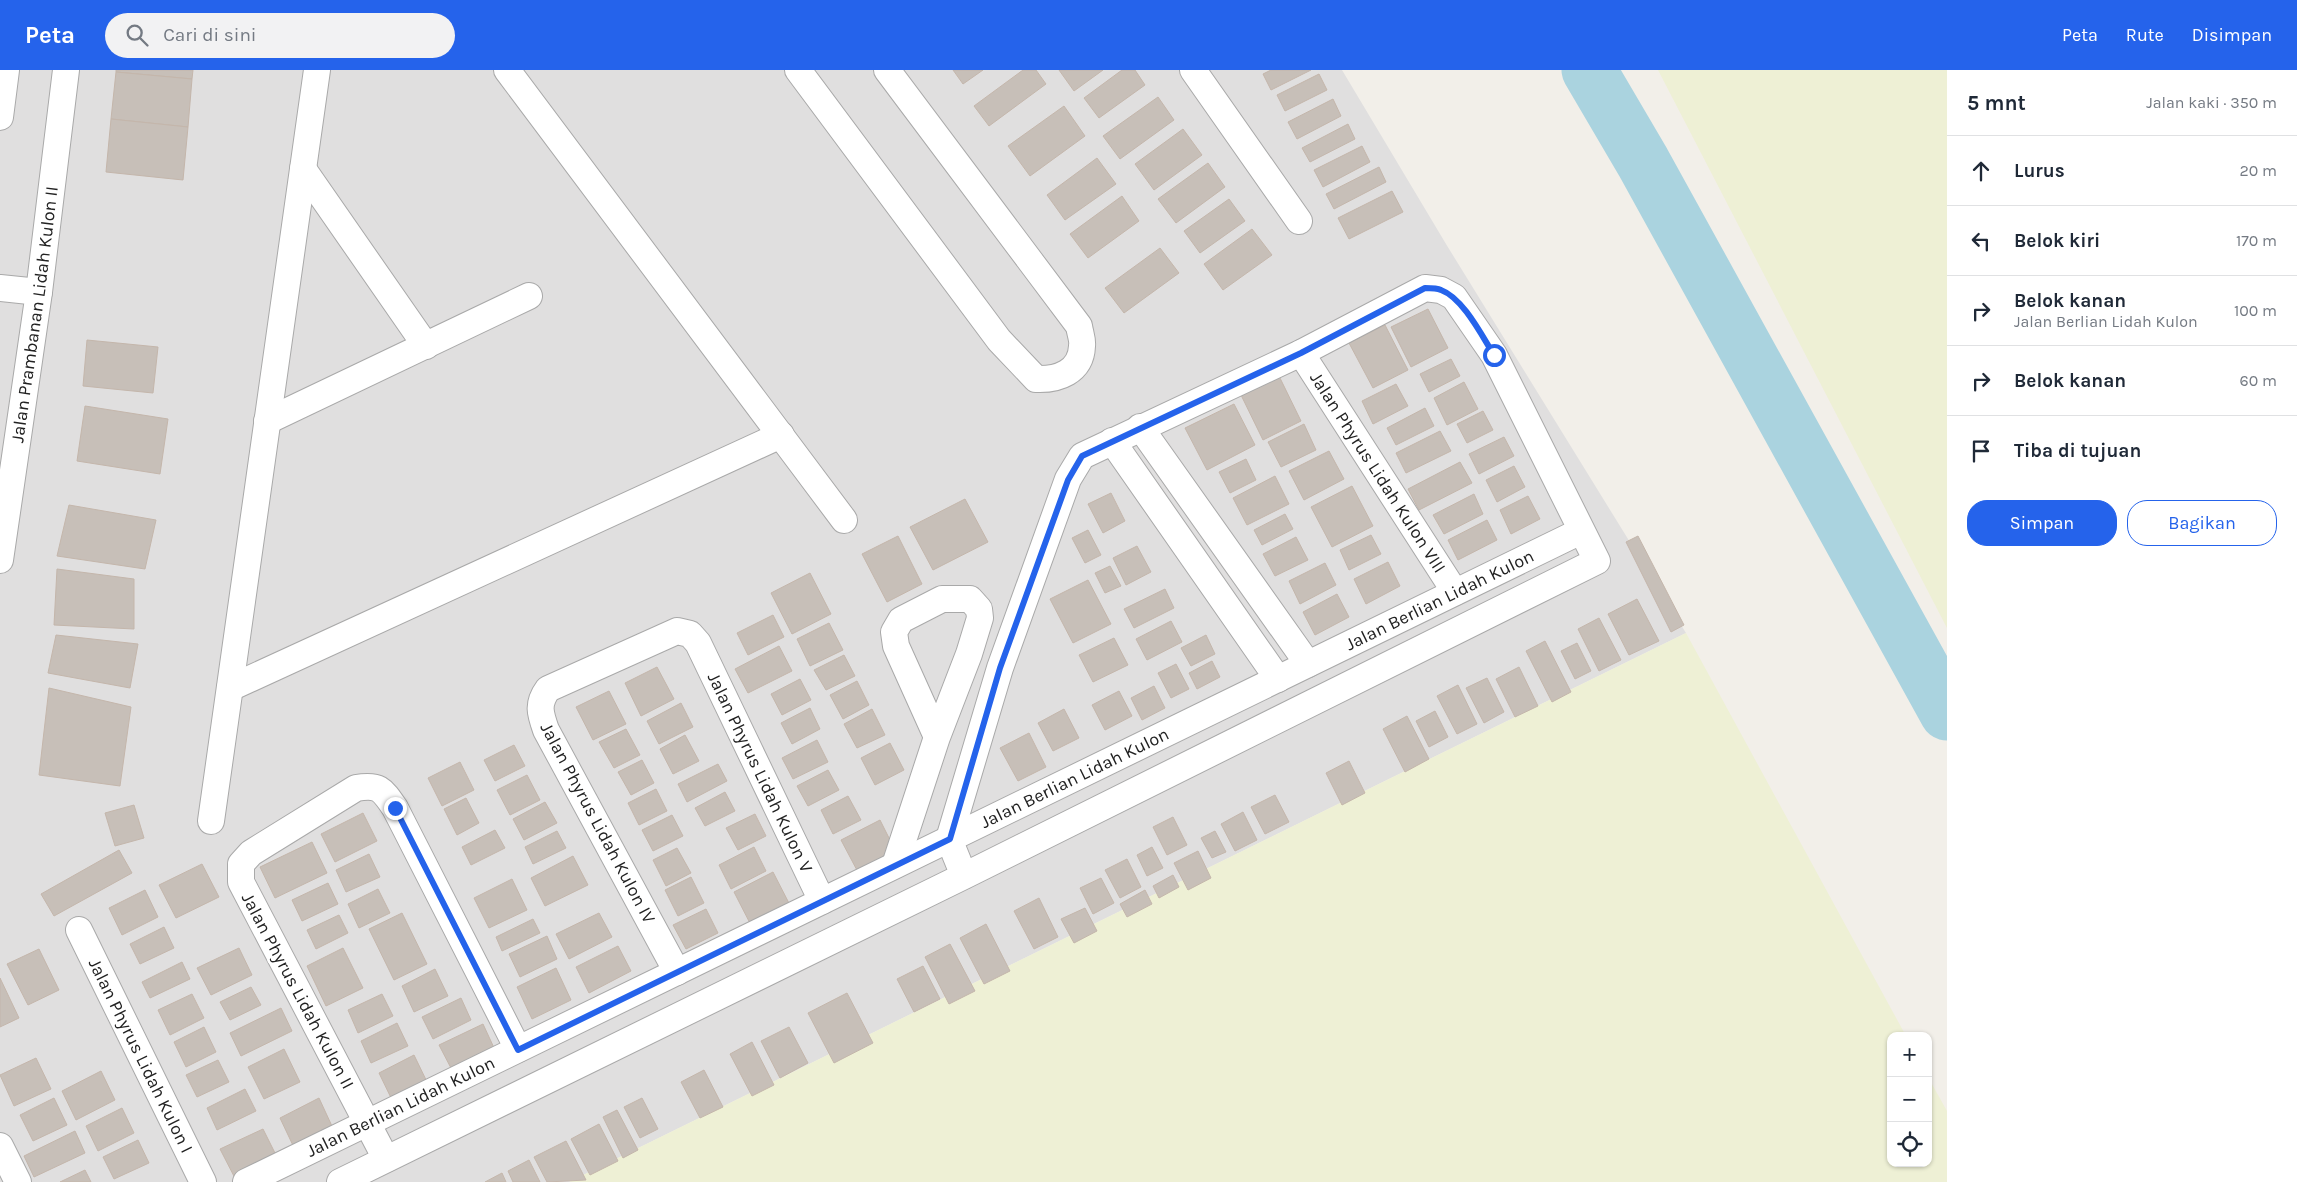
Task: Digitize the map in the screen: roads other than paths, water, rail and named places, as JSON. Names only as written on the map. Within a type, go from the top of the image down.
[{"type":"street","points":[[0,117],[6,70]]},
{"type":"street","name":"Jalan Prambanan Lidah Kulon II","points":[[0,560],[39,292],[66,70]]},
{"type":"street","points":[[211,821],[318,70]]},
{"type":"street","points":[[507,70],[844,520]]},
{"type":"street","points":[[798,70],[1000,340],[1036,379],[1063,376],[1076,365],[1082,347],[1079,326],[887,70]]},
{"type":"street","points":[[1193,70],[1299,221]]},
{"type":"street","points":[[303,169],[426,346]]},
{"type":"street","points":[[0,288],[39,292]]},
{"type":"street","points":[[964,876],[950,839],[1000,668],[1068,480],[1082,456],[1140,427],[1301,353],[1425,288],[1441,290],[1454,297],[1489,348],[1582,531]]},
{"type":"street","points":[[268,421],[528,296]]},
{"type":"street","name":"Jalan Phyrus Lidah Kulon VIII","points":[[1301,353],[1455,592]]},
{"type":"street","points":[[1140,427],[1308,664]]},
{"type":"street","points":[[230,688],[781,435]]},
{"type":"street","points":[[1112,441],[1278,679]]},
{"type":"street","name":"Jalan Berlian Lidah Kulon","points":[[246,1182],[1582,531],[1597,561],[964,876],[340,1182]]},
{"type":"street","points":[[895,865],[937,737],[969,654],[980,618],[979,609],[970,599],[942,600],[901,620],[894,632],[896,646],[937,737]]},
{"type":"street","name":"Jalan Phyrus Lidah Kulon IV","points":[[677,972],[546,730],[539,708],[541,698],[548,689],[677,631],[690,634],[698,643]]},
{"type":"street","name":"Jalan Phyrus Lidah Kulon V","points":[[698,643],[822,901]]},
{"type":"street","name":"Jalan Phyrus Lidah Kulon II","points":[[386,1159],[241,882],[241,864],[251,853],[356,788],[369,786],[379,788],[395,808],[518,1050]]},
{"type":"street","points":[[860,882],[873,920]]},
{"type":"street","name":"Jalan Phyrus Lidah Kulon I","points":[[79,930],[203,1182]]},
{"type":"street","points":[[2,1155],[18,1182]]},
{"type":"waterway","points":[[1589,70],[1643,162],[1947,713]]}]
